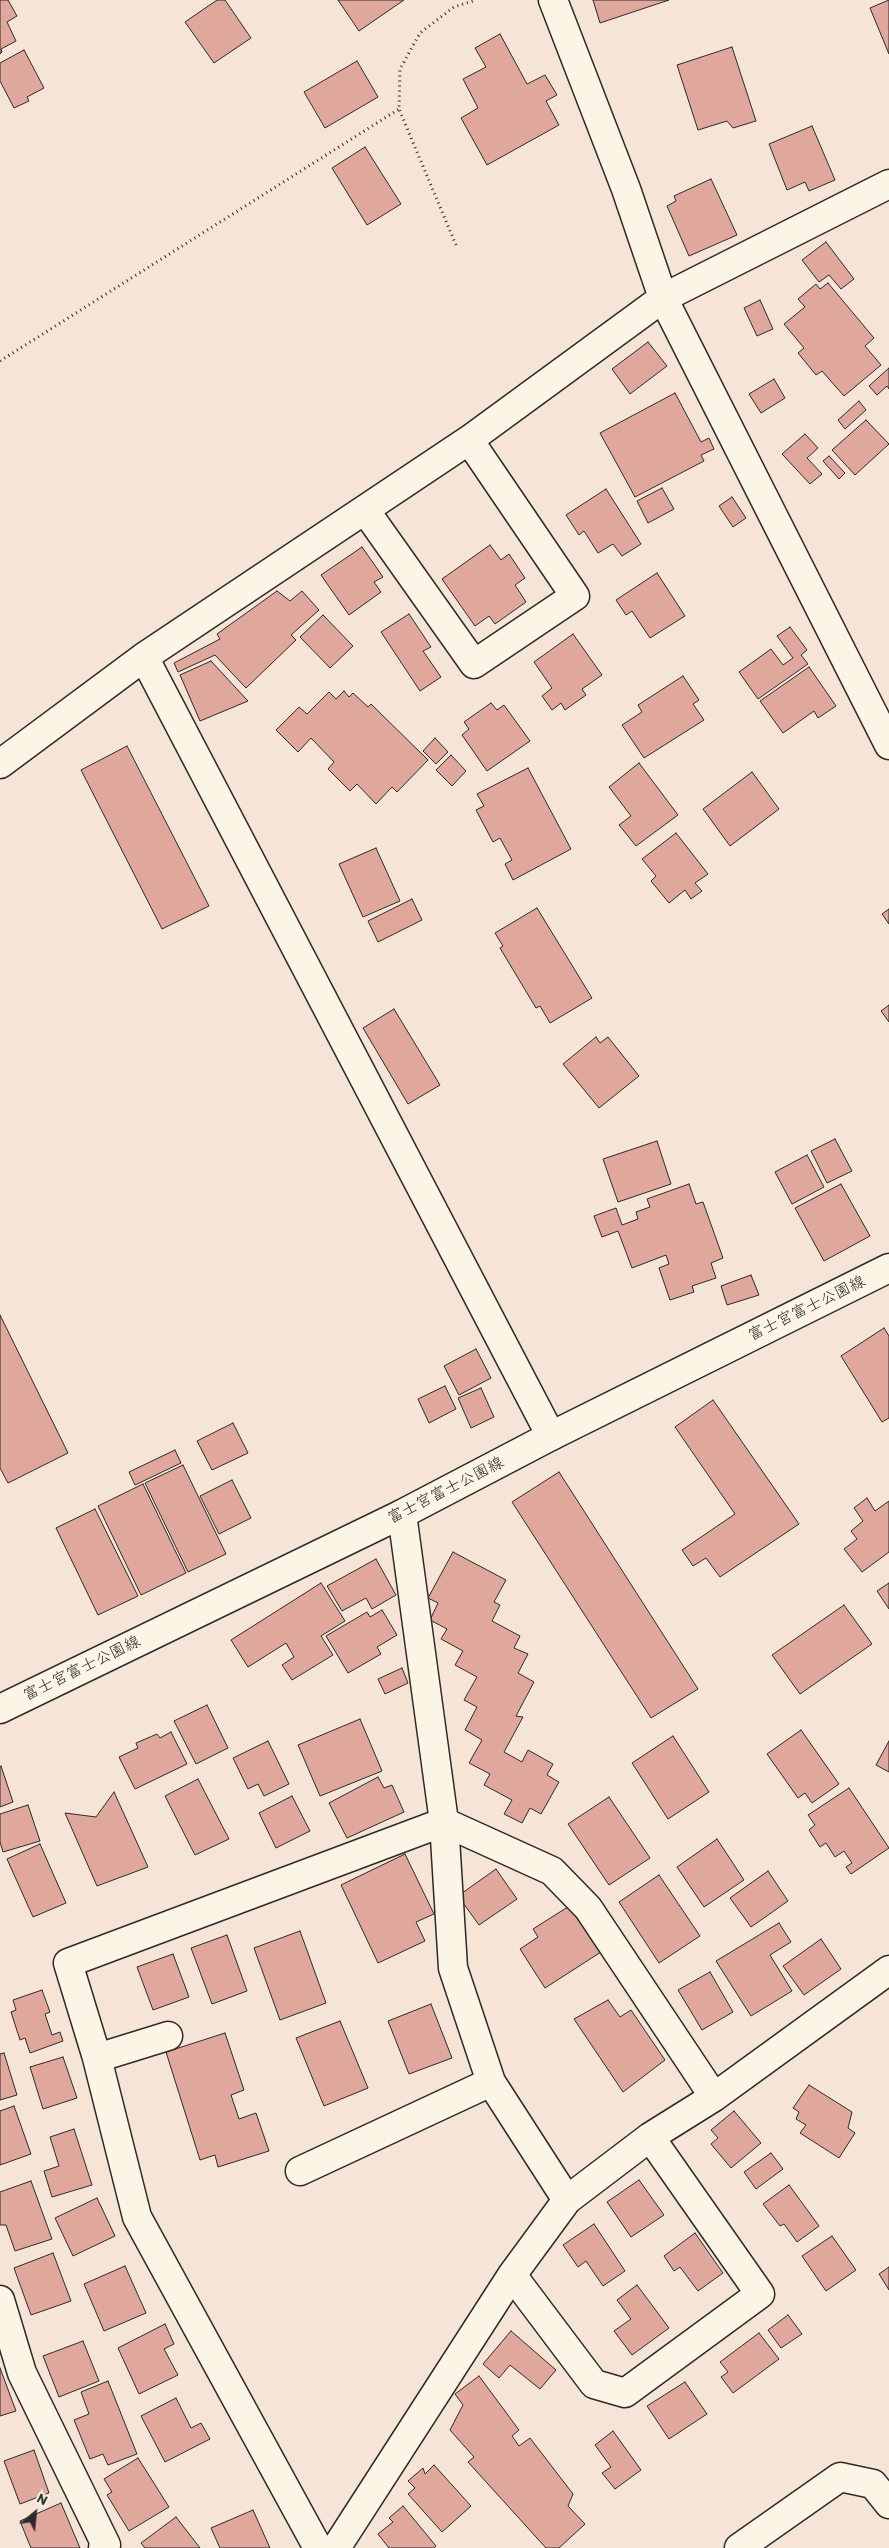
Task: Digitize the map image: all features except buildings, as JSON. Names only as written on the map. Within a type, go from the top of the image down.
[{"type":"street","points":[[553,0],[626,188],[663,298],[889,746]]},
{"type":"street","points":[[0,764],[144,657],[469,440],[663,298],[889,184]]},
{"type":"street","points":[[365,510],[474,664],[575,596],[469,440]]},
{"type":"street","points":[[144,657],[551,1436]]},
{"type":"street","name":"富士宮富士公園線","points":[[0,1709],[402,1514],[551,1436],[889,1268]]},
{"type":"street","points":[[402,1514],[444,1822],[453,1968],[491,2082],[566,2200]]},
{"type":"street","points":[[318,2548],[137,2217],[97,2058],[68,1963],[444,1822],[552,1871],[588,1908],[714,2097]]},
{"type":"street","points":[[336,2548],[512,2275],[566,2200],[650,2137],[714,2097],[889,1970]]},
{"type":"street","points":[[97,2058],[168,2036]]},
{"type":"street","points":[[300,2171],[491,2082]]},
{"type":"street","points":[[512,2275],[594,2384],[625,2393],[760,2294],[650,2137]]},
{"type":"street","points":[[0,2300],[22,2373],[106,2545],[103,2548]]},
{"type":"street","points":[[739,2548],[840,2477],[873,2484],[889,2504]]},
{"type":"path","points":[[456,245],[399,108],[400,69],[420,33],[454,7],[476,0]]},
{"type":"path","points":[[0,361],[399,108]]}]
